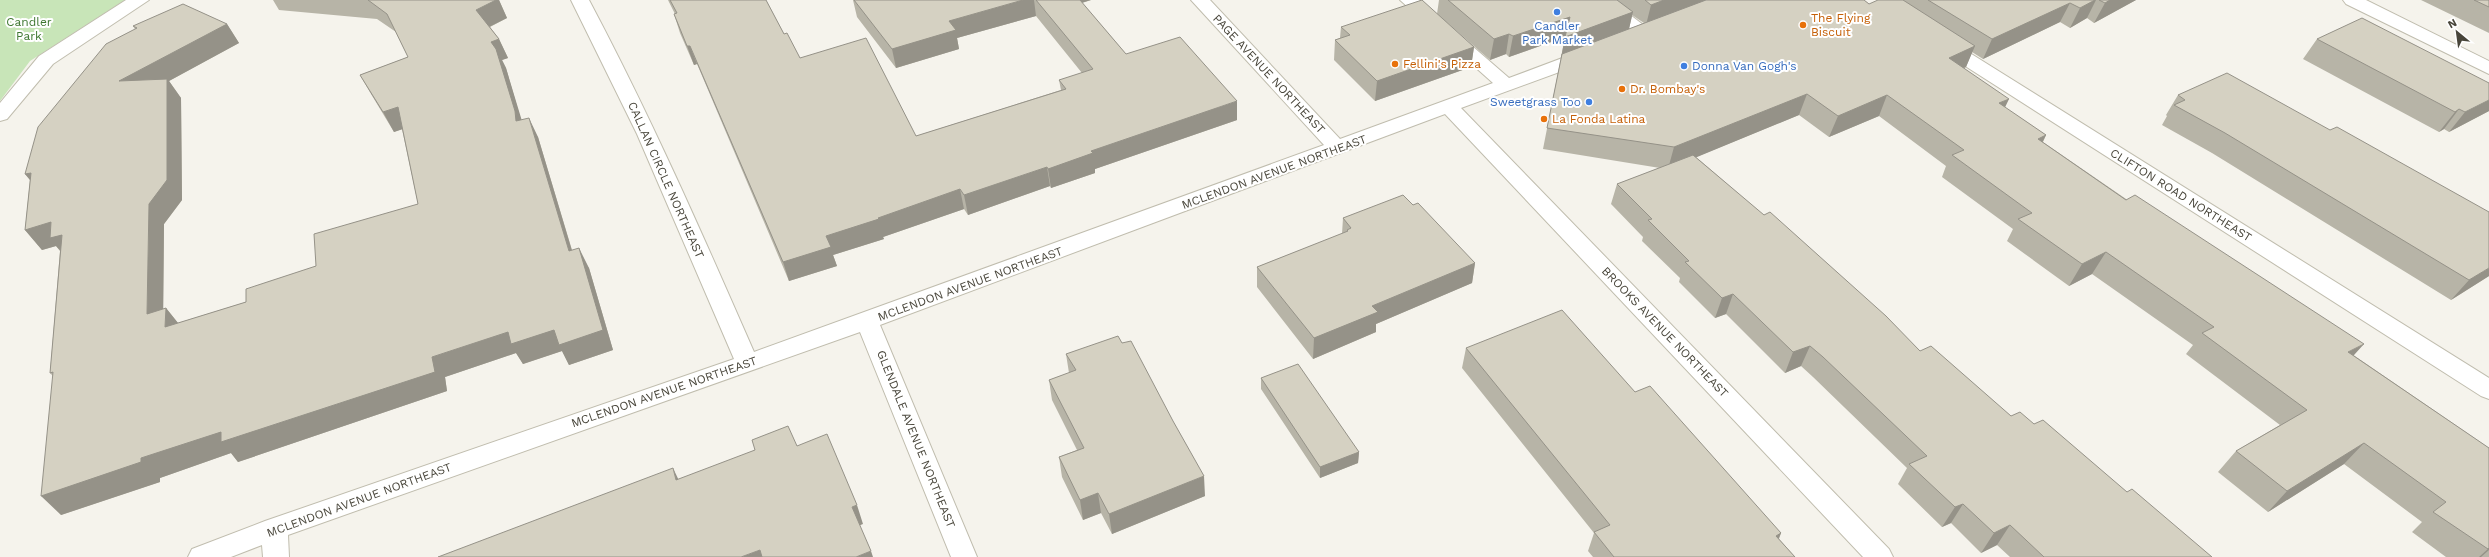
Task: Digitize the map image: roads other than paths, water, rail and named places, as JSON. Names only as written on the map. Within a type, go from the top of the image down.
[{"type":"street","points":[[0,115],[46,60],[120,10],[140,0]]},
{"type":"street","name":"CALLAN CIRCLE NORTHEAST","points":[[580,0],[601,39],[664,173],[747,363]]},
{"type":"street","name":"PAGE AVENUE NORTHEAST","points":[[1200,0],[1338,149]]},
{"type":"street","points":[[1409,0],[1507,86]]},
{"type":"street","points":[[2352,0],[2489,68]]},
{"type":"street","points":[[1606,5],[1644,34]]},
{"type":"street","name":"MCLENDON AVENUE NORTHEAST","points":[[201,557],[274,529],[867,321],[1450,108],[1665,26]]},
{"type":"street","name":"CLIFTON ROAD NORTHEAST","points":[[1927,34],[2489,390]]},
{"type":"street","name":"BROOKS AVENUE NORTHEAST","points":[[1450,108],[1880,557]]},
{"type":"street","name":"GLENDALE AVENUE NORTHEAST","points":[[867,321],[964,557]]},
{"type":"street","points":[[274,529],[276,557]]},
{"type":"place","name":"Candler Park Market","points":[[1557,12]]},
{"type":"place","name":"The Flying Biscuit","points":[[1803,25]]},
{"type":"place","name":"Fellini's Pizza","points":[[1395,64]]},
{"type":"place","name":"Donna Van Gogh's","points":[[1684,66]]},
{"type":"place","name":"Dr. Bombay's","points":[[1622,89]]},
{"type":"place","name":"Sweetgrass Too","points":[[1589,102]]},
{"type":"place","name":"La Fonda Latina","points":[[1544,119]]},
{"type":"park label","name":"Candler Park","points":[[29,29]]}]
